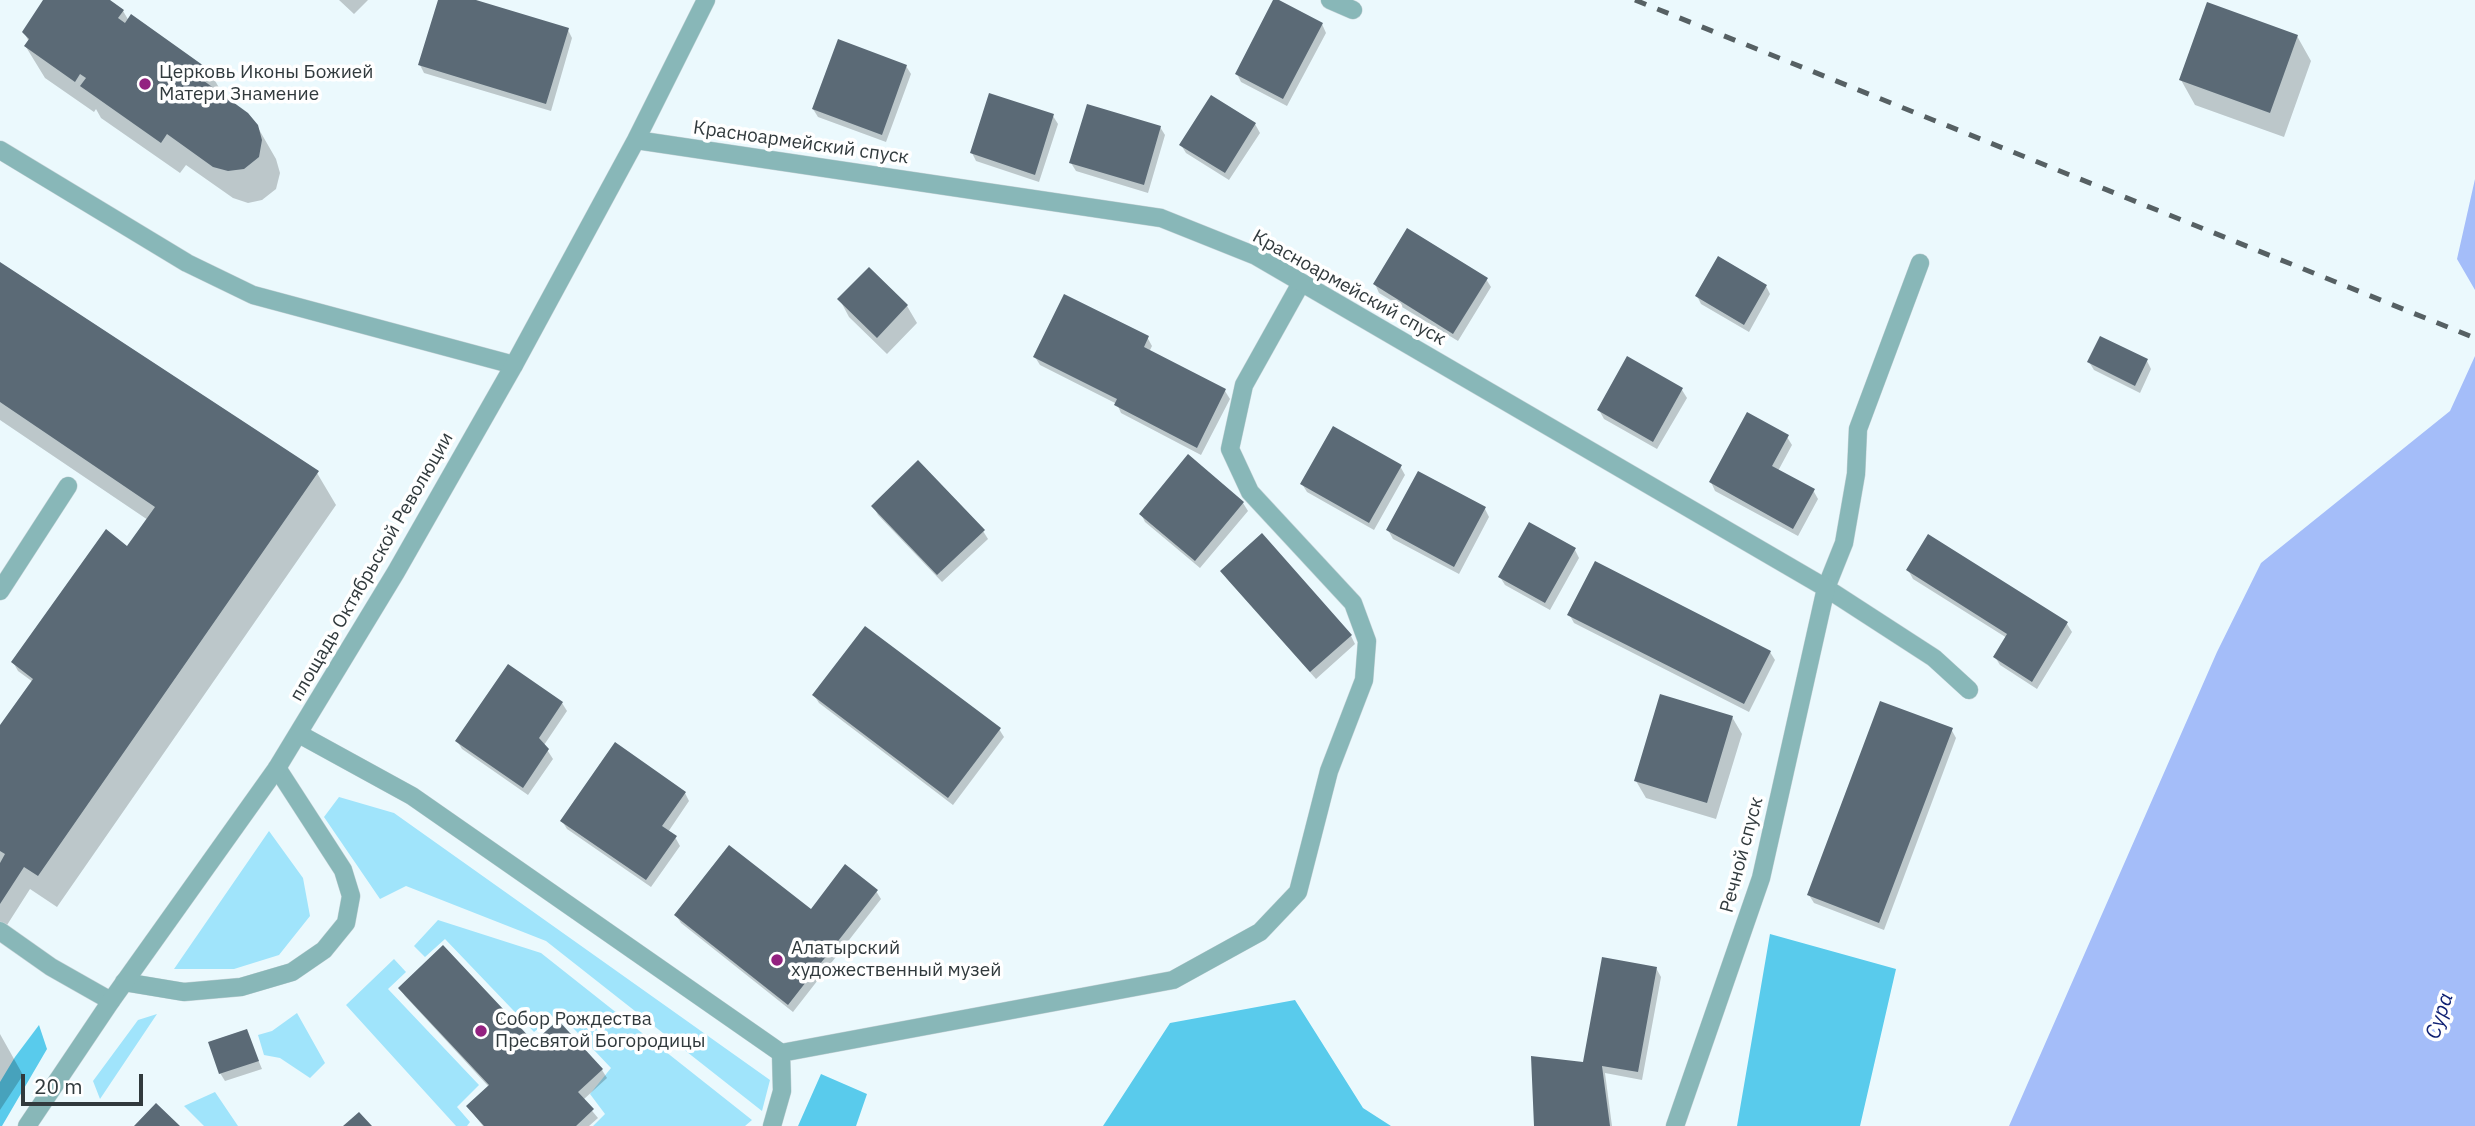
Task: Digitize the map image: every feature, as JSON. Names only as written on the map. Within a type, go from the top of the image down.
[{"type":"street","name":"площадь Октябрьской Революции","points":[[27,1126],[124,982],[299,734],[396,572],[514,365],[636,140],[706,0]]},
{"type":"street","points":[[1329,0],[1353,10]]},
{"type":"street","name":"Красноармейский спуск","points":[[636,140],[1161,218],[1256,257],[1826,588],[1934,658],[1969,690]]},
{"type":"street","points":[[0,150],[187,263],[253,295],[514,365]]},
{"type":"street","name":"Речной спуск","points":[[1675,1126],[1761,878],[1826,588],[1844,543],[1856,474],[1858,429],[1920,264]]},
{"type":"street","points":[[299,734],[412,796],[781,1053],[1173,980],[1260,932],[1298,892],[1329,771],[1364,680],[1367,641],[1353,603],[1250,492],[1230,449],[1244,385],[1301,283]]},
{"type":"street","points":[[0,591],[68,486]]},
{"type":"street","points":[[124,982],[184,992],[241,987],[292,972],[324,950],[346,923],[351,896],[343,870],[277,768]]},
{"type":"street","points":[[0,931],[51,967],[111,1001]]},
{"type":"street","points":[[772,1126],[782,1091],[781,1053]]},
{"type":"shaded area","points":[[339,797],[394,813],[770,1080],[762,1111],[546,941],[406,886],[380,899],[324,817]]},
{"type":"shaded area","points":[[269,831],[303,878],[310,916],[279,955],[234,969],[174,969]]},
{"type":"shaded area","points":[[438,920],[541,953],[752,1120],[745,1126],[593,1126],[605,1114],[590,1094],[611,1068],[558,1012],[534,1032],[445,939],[425,957],[414,946]]},
{"type":"shaded area","points":[[1770,934],[1896,969],[1860,1126],[1737,1126]]},
{"type":"shaded area","points":[[394,959],[406,972],[388,989],[479,1085],[457,1107],[470,1122],[467,1126],[456,1126],[346,1005]]},
{"type":"shaded area","points":[[1295,1000],[1363,1108],[1391,1126],[1103,1126],[1170,1023]]},
{"type":"shaded area","points":[[297,1013],[325,1063],[310,1078],[280,1058],[264,1055],[258,1035],[272,1031]]},
{"type":"shaded area","points":[[157,1014],[100,1099],[93,1081],[138,1020]]},
{"type":"shaded area","points":[[39,1025],[47,1049],[0,1126],[0,1082]]},
{"type":"shaded area","points":[[821,1074],[867,1094],[856,1126],[798,1126]]},
{"type":"shaded area","points":[[215,1092],[238,1126],[204,1126],[184,1106]]},
{"type":"water","points":[[2475,179],[2475,290],[2457,259]]},
{"type":"water","name":"Сура","points":[[2475,356],[2475,1126],[2009,1126],[2217,652],[2261,563],[2450,411]]},
{"type":"building","name":"Церковь Иконы Божией Матери Знамение","points":[[43,0],[110,0],[124,10],[118,18],[125,23],[131,14],[211,71],[204,81],[248,113],[258,125],[262,140],[259,157],[244,169],[228,171],[213,167],[167,134],[161,143],[80,86],[86,78],[80,74],[75,82],[24,46],[29,39],[22,32]]},
{"type":"building","points":[[438,0],[476,0],[569,28],[546,104],[418,65]]},
{"type":"building","points":[[1273,0],[1279,0],[1323,23],[1283,99],[1235,74]]},
{"type":"building","points":[[2207,2],[2298,35],[2270,113],[2179,80]]},
{"type":"building","points":[[838,39],[907,65],[882,135],[812,109]]},
{"type":"building","points":[[989,93],[1054,114],[1035,175],[970,153]]},
{"type":"building","points":[[1211,95],[1256,123],[1225,173],[1179,145]]},
{"type":"building","points":[[1087,104],[1161,126],[1144,185],[1069,163]]},
{"type":"building","points":[[1407,228],[1488,278],[1453,334],[1373,284]]},
{"type":"building","points":[[1718,256],[1767,285],[1744,325],[1695,296]]},
{"type":"building","points":[[0,262],[319,471],[38,876],[24,867],[0,904],[0,863],[5,854],[0,851],[0,725],[33,679],[11,662],[106,529],[127,546],[155,507],[0,402]]},
{"type":"building","points":[[869,267],[908,305],[877,338],[837,299]]},
{"type":"building","points":[[1064,294],[1149,336],[1144,347],[1226,389],[1197,448],[1114,405],[1117,399],[1033,357]]},
{"type":"building","points":[[2100,336],[2148,359],[2135,386],[2087,362]]},
{"type":"building","points":[[1627,356],[1683,388],[1653,442],[1597,410]]},
{"type":"building","points":[[1747,412],[1789,435],[1772,466],[1815,489],[1793,529],[1709,482]]},
{"type":"building","points":[[1333,426],[1402,465],[1369,523],[1300,484]]},
{"type":"building","points":[[1188,454],[1244,502],[1195,561],[1139,514]]},
{"type":"building","points":[[918,460],[985,530],[937,575],[871,506]]},
{"type":"building","points":[[1418,471],[1486,507],[1454,567],[1386,530]]},
{"type":"building","points":[[1529,522],[1576,548],[1545,603],[1498,577]]},
{"type":"building","points":[[1262,533],[1352,635],[1310,672],[1220,571]]},
{"type":"building","points":[[1928,534],[2068,622],[2032,682],[1993,657],[2007,634],[1906,570]]},
{"type":"building","points":[[1595,561],[1771,651],[1744,704],[1567,615]]},
{"type":"building","points":[[865,626],[1001,728],[948,798],[812,695]]},
{"type":"building","points":[[508,664],[563,702],[539,738],[549,749],[523,788],[455,741]]},
{"type":"building","points":[[1660,694],[1733,716],[1707,803],[1634,781]]},
{"type":"building","points":[[1880,701],[1953,728],[1879,923],[1807,895]]},
{"type":"building","points":[[615,742],[686,792],[662,826],[677,836],[646,880],[560,821]]},
{"type":"building","name":"Алатырский художественный музей","points":[[729,845],[811,909],[845,864],[878,890],[788,1005],[674,915]]},
{"type":"building","name":"Собор Рождества Пресвятой Богородицы","points":[[443,945],[534,1042],[558,1020],[603,1069],[578,1092],[594,1109],[576,1126],[484,1126],[466,1106],[489,1085],[398,988]]},
{"type":"building","points":[[1602,957],[1657,967],[1638,1072],[1602,1066],[1610,1126],[1534,1126],[1531,1056],[1583,1062]]},
{"type":"building","points":[[247,1029],[259,1061],[219,1074],[208,1042]]},
{"type":"building","points":[[156,1103],[180,1126],[134,1126]]},
{"type":"building","points":[[359,1112],[372,1126],[343,1126]]},
{"type":"railway","points":[[1635,0],[2475,338]]},
{"type":"place","name":"Церковь Иконы Божией Матери Знамение","points":[[145,84]]},
{"type":"place","name":"Алатырский художественный музей","points":[[777,960]]},
{"type":"place","name":"Собор Рождества Пресвятой Богородицы","points":[[481,1031]]}]
